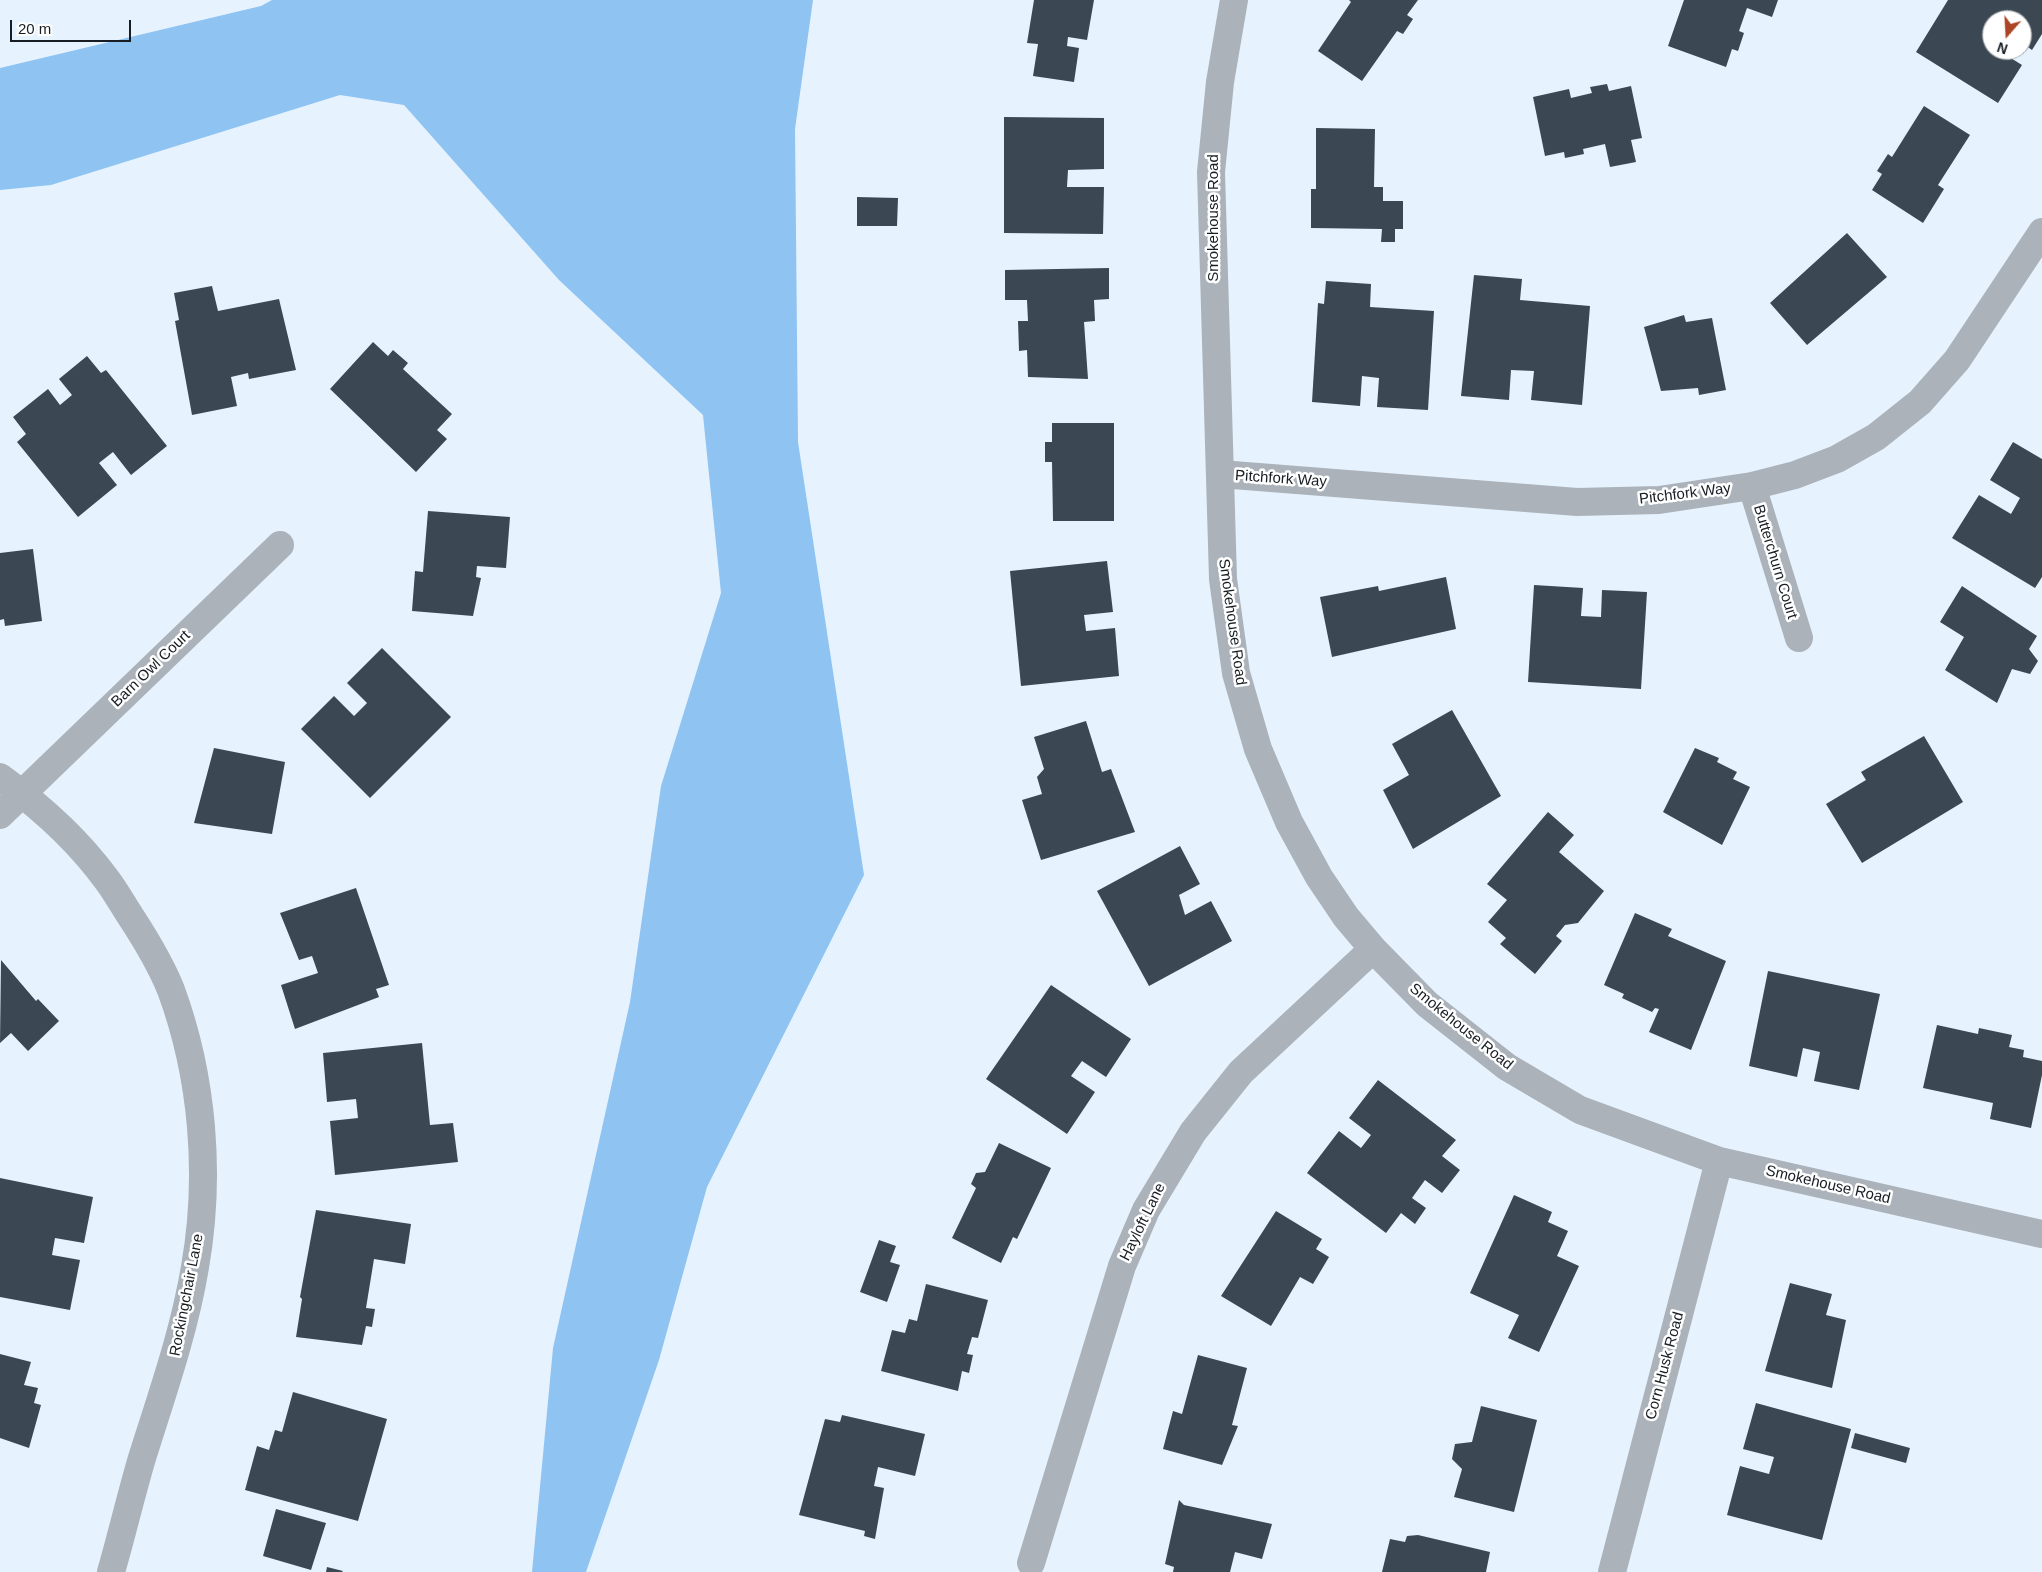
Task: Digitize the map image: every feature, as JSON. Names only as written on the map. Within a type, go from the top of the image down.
[{"type":"street","name":"Smokehouse Road","points":[[1234,0],[1220,82],[1211,172],[1223,579],[1236,673],[1258,749],[1289,822],[1319,877],[1346,917],[1373,949],[1427,1004],[1507,1067],[1580,1110],[1719,1160],[2042,1234]]},
{"type":"street","name":"Pitchfork Way","points":[[1220,474],[1577,502],[1659,500],[1752,486],[1795,475],[1836,459],[1876,437],[1920,402],[1957,360],[2042,232]]},
{"type":"street","name":"Butterchurn Court","points":[[1752,486],[1799,638]]},
{"type":"street","name":"Barn Owl Court","points":[[0,815],[280,545]]},
{"type":"street","name":"Rockingchair Lane","points":[[0,777],[22,793],[60,826],[107,879],[146,939],[170,989],[191,1060],[203,1148],[202,1208],[195,1267],[175,1358],[142,1459],[111,1572]]},
{"type":"street","name":"Hayloft Lane","points":[[1031,1563],[1122,1266],[1146,1210],[1193,1132],[1241,1072],[1373,949]]},
{"type":"street","name":"Corn Husk Road","points":[[1612,1572],[1719,1160]]},
{"type":"water","points":[[272,0],[813,0],[795,129],[798,442],[864,875],[707,1187],[659,1360],[586,1572],[532,1572],[553,1348],[630,1002],[661,786],[721,593],[703,415],[559,280],[404,105],[340,95],[51,185],[0,190],[0,68],[261,6]]},
{"type":"building","points":[[1034,0],[1094,0],[1087,40],[1068,37],[1067,46],[1079,48],[1074,82],[1033,76],[1038,44],[1027,43]]},
{"type":"building","points":[[1349,0],[1418,0],[1407,15],[1413,19],[1403,34],[1397,31],[1362,81],[1318,51],[1351,2]]},
{"type":"building","points":[[1684,0],[1778,0],[1772,17],[1747,8],[1739,31],[1744,33],[1738,51],[1732,49],[1726,67],[1668,46]]},
{"type":"building","points":[[1948,0],[2042,0],[2042,34],[2032,50],[2032,10],[1982,10],[1982,60],[2014,60],[2022,65],[1998,103],[1916,52]]},
{"type":"building","points":[[1607,84],[1609,91],[1631,86],[1642,138],[1631,140],[1636,162],[1610,167],[1605,144],[1583,149],[1584,154],[1565,158],[1564,152],[1545,156],[1533,97],[1569,89],[1571,98],[1592,93],[1590,87]]},
{"type":"building","points":[[1924,106],[1970,135],[1938,185],[1944,189],[1923,223],[1872,190],[1882,174],[1877,171],[1888,154],[1892,157]]},
{"type":"building","points":[[1004,117],[1104,118],[1104,169],[1068,170],[1067,187],[1104,187],[1103,234],[1004,233]]},
{"type":"building","points":[[1316,128],[1375,129],[1374,187],[1383,187],[1383,201],[1403,201],[1403,229],[1395,229],[1395,242],[1381,242],[1382,229],[1311,228],[1311,189],[1316,189]]},
{"type":"building","points":[[857,197],[898,198],[897,226],[857,226]]},
{"type":"building","points":[[1847,233],[1887,277],[1807,345],[1770,303]]},
{"type":"building","points":[[1109,268],[1109,299],[1094,300],[1095,321],[1084,322],[1088,379],[1028,377],[1027,350],[1019,351],[1018,321],[1028,321],[1027,300],[1005,300],[1005,270]]},
{"type":"building","points":[[1474,275],[1522,279],[1520,300],[1590,306],[1582,405],[1531,400],[1534,371],[1511,370],[1509,400],[1461,396]]},
{"type":"building","points":[[1326,281],[1371,284],[1370,307],[1434,311],[1428,410],[1377,407],[1379,378],[1362,376],[1360,406],[1312,402],[1318,303],[1324,304]]},
{"type":"building","points":[[212,286],[218,311],[279,299],[296,370],[249,379],[248,373],[231,377],[237,406],[192,415],[175,321],[179,320],[174,293]]},
{"type":"building","points":[[1684,315],[1686,322],[1712,318],[1726,390],[1699,395],[1698,388],[1661,391],[1644,327]]},
{"type":"building","points":[[373,342],[388,356],[393,350],[408,363],[403,369],[452,414],[437,430],[447,439],[416,472],[330,389]]},
{"type":"building","points":[[87,356],[101,373],[106,370],[167,446],[131,475],[113,452],[99,463],[117,485],[78,517],[17,442],[26,434],[13,417],[48,389],[60,405],[72,395],[59,379]]},
{"type":"building","points":[[1052,423],[1114,423],[1114,521],[1053,521],[1052,462],[1045,462],[1045,442],[1052,442]]},
{"type":"building","points":[[2013,442],[2042,459],[2042,577],[2035,588],[1952,538],[1979,495],[2011,514],[2020,498],[1990,480]]},
{"type":"building","points":[[428,511],[510,517],[506,568],[477,566],[476,577],[481,578],[473,616],[412,611],[415,571],[423,572]]},
{"type":"building","points":[[33,549],[42,621],[5,626],[4,619],[0,620],[0,553]]},
{"type":"building","points":[[1107,561],[1113,612],[1084,615],[1086,631],[1115,628],[1119,676],[1021,686],[1010,571]]},
{"type":"building","points":[[1446,577],[1456,629],[1332,657],[1320,597],[1378,586],[1379,591]]},
{"type":"building","points":[[1534,585],[1583,588],[1581,616],[1601,617],[1602,590],[1647,592],[1641,689],[1528,682]]},
{"type":"building","points":[[1962,586],[2037,636],[2029,649],[2038,661],[2030,674],[2012,669],[1997,703],[1945,670],[1964,637],[1940,622]]},
{"type":"building","points":[[382,648],[451,717],[370,798],[301,729],[334,696],[354,716],[367,703],[347,683]]},
{"type":"building","points":[[1452,710],[1501,796],[1413,849],[1383,790],[1409,775],[1392,744]]},
{"type":"building","points":[[1086,721],[1102,772],[1111,769],[1135,832],[1041,860],[1022,800],[1042,794],[1037,777],[1044,769],[1034,737]]},
{"type":"building","points":[[1924,736],[1963,802],[1862,863],[1826,804],[1866,780],[1861,772]]},
{"type":"building","points":[[214,748],[285,762],[272,834],[194,823]]},
{"type":"building","points":[[1695,748],[1719,758],[1717,762],[1737,772],[1733,779],[1750,787],[1722,845],[1663,812]]},
{"type":"building","points":[[1548,812],[1574,835],[1559,852],[1604,891],[1578,923],[1565,925],[1556,936],[1562,941],[1535,974],[1500,944],[1506,938],[1488,922],[1507,900],[1487,884]]},
{"type":"building","points":[[1180,846],[1200,884],[1179,895],[1185,915],[1211,901],[1232,941],[1149,986],[1097,891]]},
{"type":"building","points":[[356,888],[389,985],[376,989],[379,997],[295,1029],[281,985],[318,973],[312,956],[299,960],[280,913]]},
{"type":"building","points":[[1635,913],[1672,929],[1668,936],[1726,961],[1691,1050],[1649,1032],[1659,1009],[1655,1008],[1652,1012],[1622,998],[1624,994],[1604,985]]},
{"type":"building","points":[[1,960],[36,1001],[38,999],[59,1021],[28,1051],[11,1033],[0,1043]]},
{"type":"building","points":[[1768,971],[1880,994],[1859,1090],[1814,1081],[1820,1052],[1803,1048],[1797,1077],[1749,1066]]},
{"type":"building","points":[[1051,985],[1131,1039],[1106,1077],[1082,1061],[1071,1076],[1095,1092],[1067,1134],[986,1079]]},
{"type":"building","points":[[1937,1025],[1978,1034],[1979,1028],[2012,1035],[2009,1047],[2024,1050],[2023,1057],[2042,1061],[2042,1075],[2031,1128],[1990,1119],[1993,1103],[1923,1088]]},
{"type":"building","points":[[422,1043],[430,1125],[453,1123],[458,1162],[335,1175],[330,1121],[358,1118],[356,1099],[327,1102],[323,1053]]},
{"type":"building","points":[[1378,1080],[1456,1140],[1442,1156],[1460,1170],[1442,1193],[1425,1180],[1412,1198],[1426,1208],[1415,1224],[1401,1213],[1386,1233],[1307,1173],[1339,1131],[1361,1148],[1371,1135],[1349,1118]]},
{"type":"building","points":[[999,1143],[1051,1168],[1017,1239],[1013,1237],[1001,1263],[952,1238],[976,1188],[971,1184],[976,1173],[985,1172]]},
{"type":"building","points":[[0,1178],[93,1197],[84,1243],[55,1238],[52,1255],[80,1260],[70,1310],[0,1297]]},
{"type":"building","points":[[1514,1195],[1552,1212],[1548,1222],[1568,1231],[1557,1256],[1579,1266],[1539,1352],[1508,1338],[1519,1315],[1470,1293]]},
{"type":"building","points":[[316,1210],[411,1224],[405,1264],[374,1259],[366,1308],[375,1309],[372,1327],[366,1326],[362,1345],[296,1337],[302,1299],[300,1297]]},
{"type":"building","points":[[1276,1211],[1322,1239],[1316,1249],[1329,1257],[1313,1284],[1300,1277],[1271,1326],[1221,1296]]},
{"type":"building","points":[[879,1240],[896,1246],[890,1262],[900,1265],[887,1302],[860,1292]]},
{"type":"building","points":[[1790,1283],[1832,1294],[1826,1315],[1846,1320],[1832,1388],[1765,1371]]},
{"type":"building","points":[[926,1284],[988,1300],[978,1338],[972,1337],[967,1354],[973,1355],[969,1373],[962,1371],[958,1391],[881,1371],[892,1330],[905,1333],[909,1319],[917,1321]]},
{"type":"building","points":[[0,1354],[31,1362],[24,1385],[38,1388],[34,1403],[41,1405],[29,1448],[0,1438]]},
{"type":"building","points":[[1198,1355],[1247,1368],[1232,1425],[1238,1426],[1222,1465],[1163,1449],[1173,1411],[1182,1414]]},
{"type":"building","points":[[293,1392],[387,1419],[358,1521],[245,1490],[257,1446],[269,1450],[275,1430],[282,1432]]},
{"type":"building","points":[[1756,1403],[1851,1429],[1822,1540],[1727,1515],[1740,1466],[1769,1474],[1774,1457],[1743,1449]]},
{"type":"building","points":[[1481,1406],[1537,1420],[1514,1512],[1454,1497],[1462,1469],[1452,1459],[1455,1444],[1472,1442]]},
{"type":"building","points":[[842,1415],[925,1434],[915,1476],[878,1467],[874,1486],[884,1488],[875,1539],[864,1536],[865,1531],[799,1515],[825,1419],[840,1422]]},
{"type":"building","points":[[1855,1433],[1910,1448],[1906,1463],[1851,1448]]},
{"type":"building","points":[[1179,1500],[1184,1505],[1272,1524],[1262,1559],[1235,1552],[1230,1572],[1173,1572],[1174,1567],[1165,1564]]},
{"type":"building","points":[[276,1509],[326,1523],[311,1570],[263,1556]]},
{"type":"building","points":[[1418,1535],[1490,1552],[1486,1572],[1382,1572],[1390,1539],[1405,1542],[1407,1536]]},
{"type":"building","points":[[327,1567],[343,1571],[326,1572]]}]
